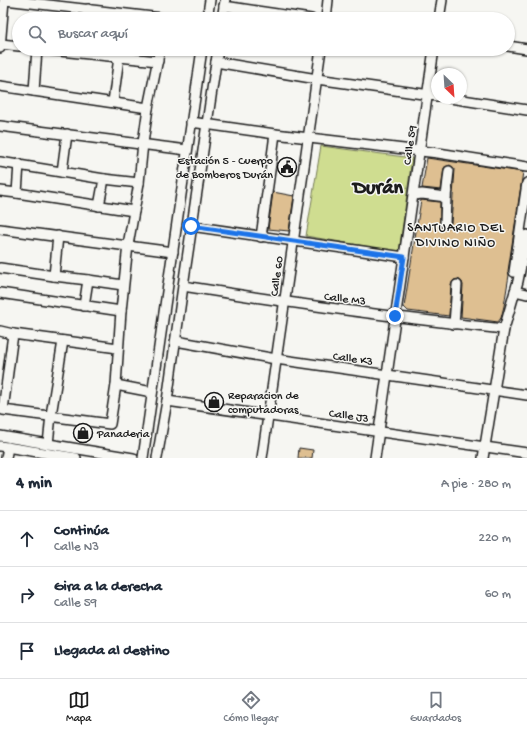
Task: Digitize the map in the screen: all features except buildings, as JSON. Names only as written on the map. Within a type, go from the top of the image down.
[{"type":"street","points":[[12,46],[0,46],[8,0],[54,3],[113,12]]},
{"type":"street","points":[[98,10],[100,0]]},
{"type":"street","points":[[208,12],[210,0]]},
{"type":"street","points":[[327,12],[328,0]]},
{"type":"street","points":[[440,12],[442,0]]},
{"type":"street","points":[[224,3],[273,12]]},
{"type":"street","points":[[515,47],[527,49]]},
{"type":"street","points":[[34,91],[38,56]]},
{"type":"street","points":[[112,56],[158,61]]},
{"type":"street","points":[[13,334],[3,410],[110,424],[116,385],[123,285],[128,245],[139,183],[148,108],[159,56]]},
{"type":"street","points":[[143,458],[201,56]]},
{"type":"street","points":[[157,458],[176,341],[191,226],[217,56]]},
{"type":"street","name":"Calle 60","points":[[262,458],[320,56]]},
{"type":"street","name":"Calle 59","points":[[433,68],[434,56]]},
{"type":"street","points":[[113,102],[119,57]]},
{"type":"street","points":[[216,62],[317,79],[431,95]]},
{"type":"street","points":[[0,86],[148,108]]},
{"type":"street","name":"Calle 59","points":[[375,458],[420,150],[431,100]]},
{"type":"street","points":[[467,101],[527,110]]},
{"type":"street","points":[[191,122],[275,134],[420,150],[527,167]]},
{"type":"street","points":[[0,126],[143,143],[187,150]]},
{"type":"street","points":[[62,172],[67,134]]},
{"type":"street","points":[[261,237],[275,134]]},
{"type":"street","points":[[0,162],[104,179],[139,183]]},
{"type":"street","points":[[17,193],[19,164]]},
{"type":"street","points":[[445,223],[449,171]]},
{"type":"street","points":[[99,206],[104,179]]},
{"type":"street","points":[[520,281],[527,183]]},
{"type":"street","points":[[0,191],[134,211]]},
{"type":"street","points":[[414,195],[422,194],[446,197]]},
{"type":"street","points":[[191,226],[404,257]]},
{"type":"street","points":[[0,229],[173,252]]},
{"type":"street","points":[[483,458],[504,329],[515,291],[520,281],[527,234]]},
{"type":"street","points":[[54,276],[58,236]]},
{"type":"street","points":[[0,268],[123,285]]},
{"type":"street","points":[[84,306],[88,280]]},
{"type":"street","points":[[454,324],[457,285]]},
{"type":"street","name":"Calle M3","points":[[183,286],[284,302],[504,329]]},
{"type":"street","points":[[515,291],[527,294]]},
{"type":"street","points":[[0,293],[121,311]]},
{"type":"street","points":[[0,332],[118,348]]},
{"type":"street","points":[[48,444],[63,341]]},
{"type":"street","name":"Calle K3","points":[[176,341],[276,359],[527,395]]},
{"type":"street","points":[[116,385],[152,392]]},
{"type":"street","name":"Calle J3","points":[[167,401],[527,453]]},
{"type":"street","points":[[0,436],[133,458]]},
{"type":"street","points":[[6,458],[4,447],[39,455],[72,458]]},
{"type":"green space","points":[[321,146],[412,158],[399,252],[306,236]]},
{"type":"place","name":"Estación 5 - Cuerpo de Bomberos Durán","points":[[287,167]]},
{"type":"place","name":"Reparacion de computadoras","points":[[214,402]]},
{"type":"place","name":"Panaderia","points":[[83,433]]},
{"type":"district","name":"Durán","points":[[378,186]]},
{"type":"district","name":"SANTUARIO DEL DIVINO NIÑO","points":[[456,234]]},
{"type":"route","points":[[191,226],[404,257],[395,316]]}]
